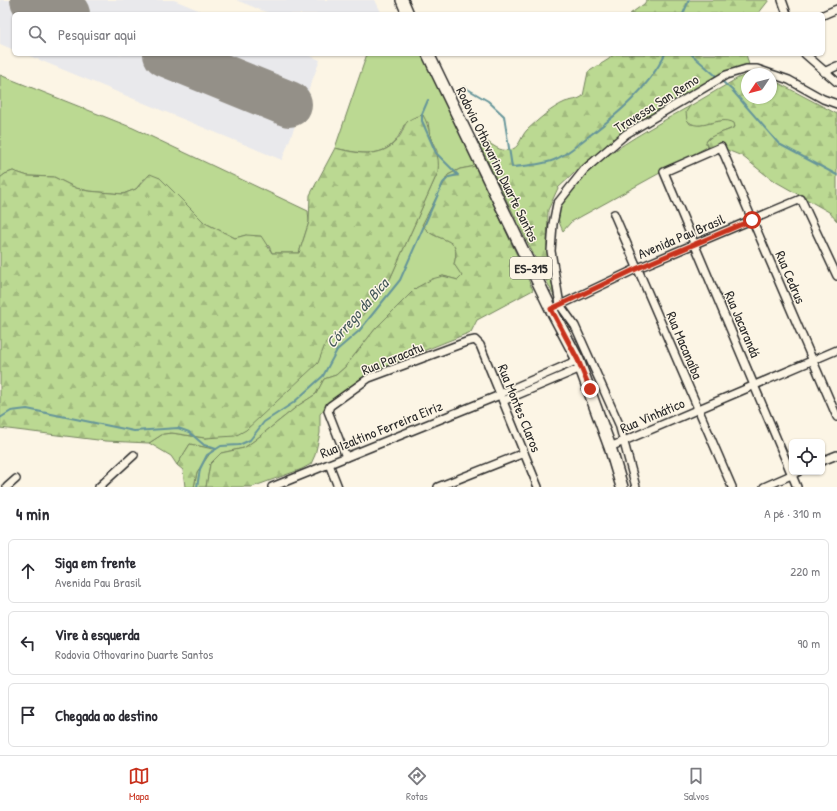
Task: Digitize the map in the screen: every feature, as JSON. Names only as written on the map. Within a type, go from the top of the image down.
[{"type":"main road","points":[[402,0],[407,12]]},
{"type":"main road","name":"Rodovia Othovarino Duarte Santos","points":[[429,56],[555,307],[579,364],[610,447],[622,487]]},
{"type":"street","points":[[782,0],[786,12]]},
{"type":"street","points":[[825,14],[837,9]]},
{"type":"street","points":[[807,56],[837,82]]},
{"type":"street","points":[[824,72],[837,66]]},
{"type":"street","name":"Travessa San Remo","points":[[555,307],[552,251],[553,224],[557,204],[584,170],[626,134],[726,75],[746,69],[757,69],[789,80],[823,99],[837,104]]},
{"type":"street","name":"Rua Cedrus","points":[[664,172],[721,147],[837,417]]},
{"type":"street","name":"Rua Jacarandá","points":[[664,172],[754,386],[789,460]]},
{"type":"street","name":"Avenida Pau Brasil","points":[[555,307],[638,268],[801,199],[837,276]]},
{"type":"street","name":"Rua Macanaíba","points":[[614,214],[732,487]]},
{"type":"street","name":"Rodovia Othovarino Duarte Santos","points":[[555,307],[575,326],[619,424],[636,487]]},
{"type":"street","name":"Rua Montes Claros","points":[[475,340],[480,345],[538,487]]},
{"type":"street","name":"Rua Paracatu","points":[[346,457],[328,411],[330,406],[369,378],[475,340]]},
{"type":"street","name":"Rua Vinhático","points":[[610,447],[837,350]]},
{"type":"street","name":"Rua Izaltino Ferreira Eiriz","points":[[272,487],[501,397],[579,364]]},
{"type":"street","points":[[438,487],[524,453]]},
{"type":"street","points":[[99,487],[134,455]]},
{"type":"street","points":[[825,461],[837,455]]},
{"type":"street","points":[[329,464],[338,487]]},
{"type":"street","points":[[764,487],[791,475]]},
{"type":"street","name":"Rua Jacarandá","points":[[795,475],[797,487]]},
{"type":"street","points":[[7,487],[16,479]]},
{"type":"shaded area","points":[[0,0],[174,0],[203,12],[12,12],[12,49],[0,44]]},
{"type":"shaded area","points":[[236,0],[375,0],[381,12],[266,12]]},
{"type":"shaded area","points":[[30,56],[311,56],[320,60],[282,160]]},
{"type":"green space","points":[[647,0],[769,0],[760,12],[633,12]]},
{"type":"green space","points":[[366,56],[423,56],[476,166],[460,169],[448,175],[423,225],[428,231],[454,246],[456,256],[454,264],[463,276],[458,280],[443,276],[416,288],[376,328],[345,367],[336,375],[324,379],[316,394],[299,405],[244,448],[221,453],[210,464],[206,487],[194,487],[197,472],[212,449],[190,444],[177,465],[171,456],[149,443],[163,434],[172,433],[205,438],[224,436],[322,351],[326,342],[332,337],[341,335],[361,317],[390,279],[438,172],[437,151],[430,137],[428,122],[404,125],[399,136],[385,150],[367,153],[335,148]]},
{"type":"green space","points":[[611,56],[747,56],[749,65],[739,68],[607,147],[586,162],[558,188],[548,210],[547,245],[554,296],[479,144],[486,141],[503,150],[513,149],[518,145],[527,130],[545,114],[565,102],[583,96],[588,72]]},
{"type":"green space","points":[[0,75],[133,128],[308,211],[309,222],[299,253],[272,253],[269,246],[246,235],[235,238],[205,223],[160,178],[144,179],[136,189],[123,194],[89,191],[76,188],[54,177],[28,176],[13,171],[0,178]]},
{"type":"green space","points":[[741,77],[741,104],[777,104],[777,82],[837,114],[837,221],[829,212],[771,179],[742,156],[727,150],[707,147],[706,142],[709,139],[735,127],[734,123],[722,121],[697,125],[692,124],[687,120],[686,112],[690,106]]},
{"type":"green space","points":[[690,106],[687,119],[690,124],[700,125],[728,119],[735,123],[735,127],[709,138],[706,142],[707,147],[571,222],[563,231],[558,219],[558,211],[565,196],[577,181],[594,166],[635,137]]},
{"type":"green space","points":[[423,115],[437,156],[438,172],[390,279],[361,317],[341,335],[332,337],[326,342],[318,363],[246,430],[235,436],[205,438],[172,433],[163,434],[149,443],[106,441],[0,428],[0,178],[5,174],[13,171],[28,176],[54,177],[76,188],[88,191],[123,194],[136,189],[150,174],[160,178],[205,223],[235,238],[246,235],[261,236],[272,253],[299,253],[309,222],[310,195],[335,148],[359,153],[383,150],[390,147],[396,141],[410,119]]},
{"type":"green space","points":[[476,166],[533,290],[477,320],[471,332],[403,359],[360,379],[331,401],[320,414],[320,433],[315,455],[311,464],[302,469],[252,487],[206,487],[210,464],[221,453],[244,448],[299,405],[316,394],[324,379],[336,375],[345,367],[376,328],[416,288],[432,279],[443,276],[458,280],[462,276],[454,264],[456,250],[454,246],[431,233],[422,225],[448,175],[460,169]]},
{"type":"green space","points":[[190,444],[213,449],[197,472],[194,487],[185,487],[183,470],[177,465]]},
{"type":"waterway","name":"Córrego da Bica","points":[[684,12],[689,0]]},
{"type":"waterway","name":"Córrego da Bica","points":[[464,87],[488,101],[504,116],[512,167],[528,166],[549,162],[559,158],[600,127],[632,100],[658,67],[664,56]]},
{"type":"waterway","points":[[693,56],[732,90],[779,144],[837,175]]},
{"type":"waterway","name":"Córrego da Bica","points":[[197,487],[200,469],[207,455],[221,446],[239,445],[250,440],[264,422],[293,403],[323,376],[337,350],[359,331],[400,280],[443,183],[449,177],[458,175],[436,153],[422,121],[422,114],[428,100]]},
{"type":"waterway","points":[[0,418],[11,411],[27,409],[134,431],[178,428],[189,432],[204,445],[216,449]]},
{"type":"runway","points":[[33,0],[62,12]]},
{"type":"runway","points":[[171,56],[289,104]]},
{"type":"route","points":[[590,389],[578,360],[551,309],[638,268],[752,220]]}]
